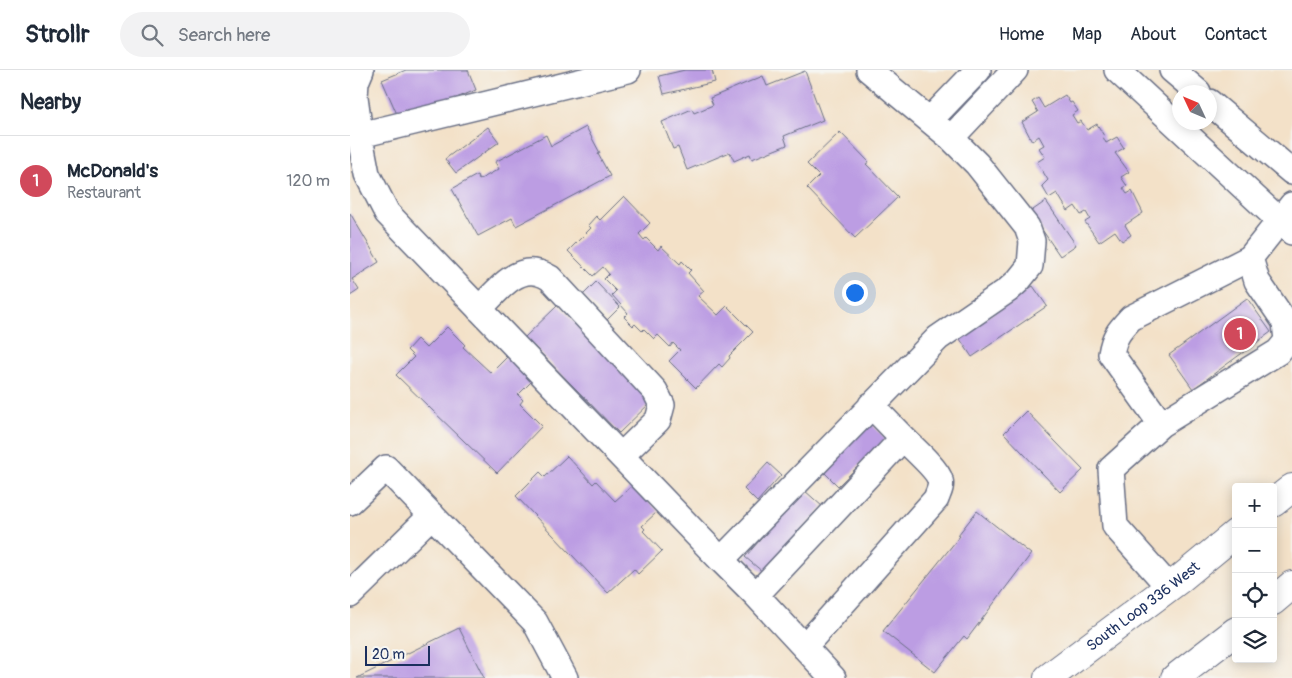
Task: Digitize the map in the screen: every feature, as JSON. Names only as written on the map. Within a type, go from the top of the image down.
[{"type":"main road","points":[[1277,500],[1292,488]]},
{"type":"main road","name":"South Loop 336 West","points":[[1048,678],[1169,587],[1232,536]]},
{"type":"main road","points":[[1277,598],[1292,585]]},
{"type":"main road","points":[[1175,678],[1232,634]]},
{"type":"street","points":[[361,70],[356,82],[355,97],[367,174],[387,213],[720,560],[756,595],[833,678]]},
{"type":"street","points":[[360,135],[628,70]]},
{"type":"street","points":[[720,560],[938,338],[1008,290],[1030,266],[1032,241],[1026,227],[977,164],[951,138],[869,70]]},
{"type":"street","points":[[930,120],[978,70]]},
{"type":"street","points":[[951,138],[1015,70]]},
{"type":"street","points":[[1116,70],[1288,219],[1250,258],[1131,318],[1113,341],[1111,354],[1161,424]]},
{"type":"street","points":[[1172,70],[1190,85]]},
{"type":"street","points":[[1217,108],[1292,172]]},
{"type":"street","points":[[1169,587],[1115,526],[1110,469],[1161,424],[1278,352],[1287,341],[1285,322],[1257,281],[1250,258]]},
{"type":"street","points":[[480,309],[506,282],[521,273],[538,272],[550,278],[655,391],[662,405],[658,420],[621,456]]},
{"type":"street","points":[[804,647],[936,499],[941,485],[940,478],[871,405]]},
{"type":"street","points":[[756,595],[903,438]]},
{"type":"street","points":[[350,502],[386,468],[535,622],[565,678]]},
{"type":"street","points":[[350,595],[432,515]]},
{"type":"building","points":[[406,70],[468,70],[476,90],[400,121],[382,80]]},
{"type":"building","points":[[685,70],[712,70],[715,82],[664,94],[659,76]]},
{"type":"building","points":[[805,71],[823,120],[784,136],[787,145],[752,159],[750,154],[734,161],[730,152],[687,170],[678,147],[673,149],[662,122],[692,109],[694,113],[713,105],[710,98],[763,76],[767,86]]},
{"type":"building","points":[[1065,95],[1078,111],[1072,115],[1077,123],[1081,121],[1087,130],[1097,124],[1106,143],[1117,137],[1124,148],[1115,153],[1129,172],[1121,177],[1127,186],[1123,188],[1127,194],[1132,191],[1143,213],[1125,225],[1131,235],[1122,241],[1115,231],[1099,242],[1085,222],[1090,219],[1086,212],[1081,215],[1075,206],[1068,211],[1057,193],[1049,198],[1042,186],[1048,180],[1037,162],[1045,157],[1039,148],[1044,145],[1039,136],[1032,141],[1022,122],[1038,112],[1032,102],[1038,98],[1044,108]]},
{"type":"building","points":[[488,127],[499,142],[456,173],[445,159]]},
{"type":"building","points":[[586,127],[610,176],[516,226],[512,218],[478,236],[452,189],[477,175],[479,180],[499,169],[495,162],[546,135],[551,146]]},
{"type":"building","points":[[840,132],[869,162],[866,164],[898,197],[855,238],[807,188],[819,176],[807,164]]},
{"type":"building","points":[[624,196],[650,223],[639,234],[644,240],[646,238],[658,250],[661,246],[680,264],[682,261],[691,270],[688,273],[704,291],[698,296],[718,315],[727,306],[753,332],[729,356],[730,358],[722,367],[719,364],[696,388],[669,361],[680,350],[673,343],[670,347],[658,335],[654,339],[644,329],[642,331],[635,324],[633,326],[624,317],[628,313],[612,295],[616,291],[604,279],[609,274],[603,267],[593,276],[568,251],[591,228],[588,225],[596,216],[600,220]]},
{"type":"building","points":[[1046,201],[1076,245],[1060,256],[1030,212]]},
{"type":"building","points":[[350,213],[379,262],[352,279],[359,290],[350,296]]},
{"type":"building","points":[[596,282],[620,307],[607,320],[583,295]]},
{"type":"building","points":[[1033,286],[1047,306],[972,357],[958,336]]},
{"type":"building","points":[[1247,298],[1271,332],[1193,389],[1169,355]]},
{"type":"building","points":[[558,305],[652,401],[619,433],[525,337]]},
{"type":"building","points":[[447,327],[465,345],[463,347],[491,373],[508,356],[533,380],[518,395],[523,400],[520,404],[542,426],[497,473],[396,375],[414,357],[407,350],[417,339],[426,348]]},
{"type":"building","points":[[1026,411],[1083,470],[1060,492],[1004,433]]},
{"type":"building","points":[[869,421],[886,439],[838,486],[820,468]]},
{"type":"building","points":[[567,456],[593,484],[596,481],[615,501],[633,485],[658,511],[642,526],[645,529],[643,531],[662,551],[638,574],[634,569],[608,593],[516,496],[540,472],[545,477]]},
{"type":"building","points":[[768,463],[781,475],[757,502],[744,489]]},
{"type":"building","points":[[804,490],[823,507],[764,573],[745,557]]},
{"type":"building","points":[[977,511],[1031,554],[967,639],[964,636],[935,672],[883,631],[960,536],[958,535]]},
{"type":"building","points":[[459,628],[484,678],[357,678]]},
{"type":"place","name":"McDonald's","points":[[1240,334]]}]
